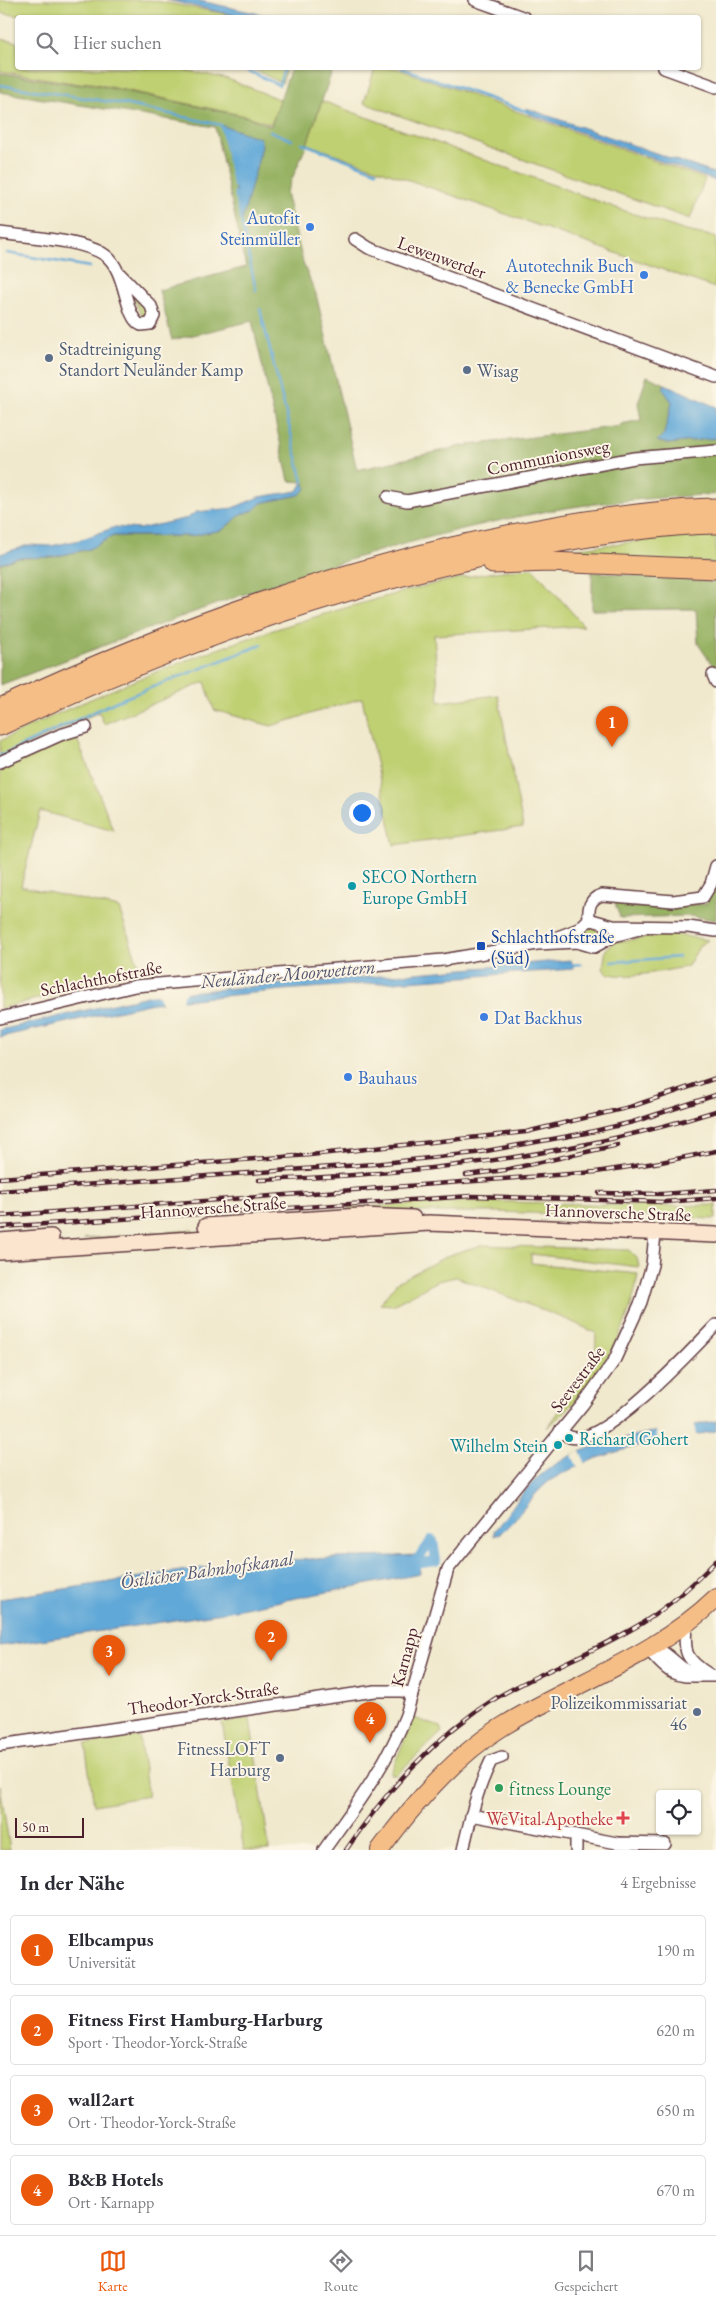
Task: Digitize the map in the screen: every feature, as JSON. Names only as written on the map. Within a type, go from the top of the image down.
[{"type":"highway","points":[[0,694],[100,663],[282,596],[429,552],[510,534],[628,514],[716,508]]},
{"type":"highway","points":[[0,726],[83,687],[196,642],[354,590],[434,568],[515,549],[630,530],[716,524]]},
{"type":"highway","points":[[434,568],[549,562],[716,569]]},
{"type":"highway","points":[[0,708],[100,663]]},
{"type":"main road","name":"Hannoversche Straße","points":[[0,1241],[360,1216],[408,1217],[429,1223]]},
{"type":"main road","name":"Hannoversche Straße","points":[[0,1252],[429,1223],[716,1235]]},
{"type":"main road","points":[[380,1850],[424,1796],[484,1739],[518,1717],[648,1649],[686,1623],[716,1598]]},
{"type":"street","points":[[475,0],[517,15]]},
{"type":"street","points":[[669,70],[716,87]]},
{"type":"street","points":[[0,233],[95,249],[112,261],[120,274]]},
{"type":"street","name":"Lewenwerder","points":[[355,239],[369,248],[716,377]]},
{"type":"street","name":"Communionsweg","points":[[388,497],[407,501],[634,458],[716,450]]},
{"type":"street","points":[[0,762],[60,735],[86,727]]},
{"type":"street","points":[[589,921],[590,905],[595,898],[602,895],[673,901],[702,897],[708,890],[716,866]]},
{"type":"street","name":"Schlachthofstraße","points":[[537,944],[579,929],[589,921],[643,928],[688,927],[716,931]]},
{"type":"street","points":[[601,924],[605,931],[602,942]]},
{"type":"street","name":"Schlachthofstraße","points":[[0,1018],[135,986],[472,956],[537,944],[582,943],[594,947],[614,936],[643,928]]},
{"type":"street","points":[[579,929],[578,937],[582,943]]},
{"type":"street","name":"Seevestraße","points":[[465,1547],[600,1383],[614,1361],[634,1323],[652,1265],[656,1233]]},
{"type":"street","points":[[560,1431],[570,1438],[590,1434],[626,1413],[716,1325]]},
{"type":"street","name":"Karnapp","points":[[324,1850],[387,1759],[406,1715],[443,1581],[448,1569],[465,1547]]},
{"type":"street","points":[[686,1623],[684,1644],[687,1655],[692,1662],[709,1676]]},
{"type":"street","points":[[648,1649],[663,1652],[685,1671],[709,1676]]},
{"type":"street","name":"Theodor-Yorck-Straße","points":[[0,1745],[375,1691],[402,1691],[412,1694]]},
{"type":"street","points":[[463,1850],[471,1815],[490,1762],[495,1758],[502,1757]]},
{"type":"street","points":[[471,1815],[618,1843],[664,1844]]},
{"type":"street","points":[[576,1835],[576,1850]]},
{"type":"green space","points":[[0,0],[151,0],[231,15],[15,15],[0,13]]},
{"type":"green space","points":[[0,39],[15,42],[15,70],[185,70],[228,79],[281,100],[271,124],[250,117],[87,82],[80,84],[0,71]]},
{"type":"green space","points":[[255,70],[286,70],[282,83]]},
{"type":"green space","points":[[290,70],[332,70],[307,144],[286,193],[304,266],[316,294],[357,470],[462,446],[621,426],[621,424],[641,420],[638,403],[647,376],[665,384],[663,389],[672,402],[664,434],[657,441],[668,444],[716,438],[716,494],[629,500],[564,508],[473,526],[404,544],[268,586],[133,634],[0,685],[0,564],[17,558],[53,557],[89,549],[113,536],[191,536],[222,530],[242,514],[254,510],[261,503],[299,495],[306,489],[303,482],[289,481],[252,321],[172,340],[159,290],[246,267],[215,127],[0,92],[0,73],[80,85],[86,83],[248,117],[271,126]]},
{"type":"green space","points":[[374,70],[402,70],[705,179],[690,219],[364,103]]},
{"type":"green space","points":[[322,101],[625,211],[686,231],[716,237],[715,288],[307,144]]},
{"type":"green space","points":[[132,294],[147,311],[146,317],[142,317]]},
{"type":"green space","points":[[688,535],[716,535],[716,563],[532,554]]},
{"type":"green space","points":[[533,568],[584,626],[434,635],[439,702],[498,695],[523,827],[394,845],[362,698],[271,726],[214,710],[205,682],[104,724],[99,712],[0,758],[0,741],[131,682],[220,648],[310,618],[422,587],[488,573]]},
{"type":"green space","points":[[592,572],[716,582],[716,670],[698,644],[696,609],[592,610]]},
{"type":"green space","points":[[77,739],[114,831],[40,811],[21,886],[119,908],[140,970],[0,1009],[0,770],[66,740]]},
{"type":"green space","points":[[716,887],[716,920],[690,916],[620,918],[614,900],[633,907],[706,904]]},
{"type":"green space","points":[[592,927],[598,933],[592,939],[586,933]]},
{"type":"green space","points":[[672,934],[708,940],[700,945],[688,966],[633,975],[605,972],[603,968],[606,949],[615,942]]},
{"type":"green space","points":[[472,1201],[663,1206],[716,1205],[716,1219],[496,1212],[348,1212],[348,1207]]},
{"type":"green space","points":[[192,1230],[194,1232],[84,1239]]},
{"type":"green space","points":[[481,1245],[629,1250],[637,1258],[639,1267],[531,1254],[531,1263],[638,1274],[627,1318],[607,1359],[580,1395],[547,1428],[595,1363],[596,1333],[568,1320],[456,1277],[438,1281],[393,1305],[380,1304],[397,1282],[449,1255]]},
{"type":"green space","points":[[414,1718],[440,1727],[442,1732],[396,1775],[390,1774]]},
{"type":"green space","points":[[250,1719],[269,1850],[244,1850],[222,1723]]},
{"type":"green space","points":[[139,1736],[148,1796],[94,1805],[85,1744]]},
{"type":"green space","points":[[0,1786],[10,1850],[0,1850]]},
{"type":"water","points":[[167,0],[196,0],[264,15],[233,15]]},
{"type":"water","points":[[526,108],[716,174],[716,181],[527,113]]},
{"type":"water","points":[[221,125],[260,138],[262,146],[242,221]]},
{"type":"water","points":[[665,384],[716,407],[716,438],[668,444],[657,441],[664,434],[672,402],[663,389]]},
{"type":"water","points":[[303,482],[306,489],[299,495],[261,503],[254,510],[242,514],[222,530],[191,536],[113,536],[89,549],[53,557],[17,558],[0,564],[0,554],[29,545],[51,546],[80,540],[115,527],[139,529],[188,518],[196,512],[233,508],[259,497],[298,491]]},
{"type":"water","points":[[571,960],[574,969],[283,990],[153,1003],[0,1037],[0,1030],[152,995]]},
{"type":"water","points":[[716,1421],[716,1431],[631,1448],[590,1461],[570,1470],[544,1485],[507,1527],[494,1536],[494,1531],[532,1483],[551,1467],[572,1455],[619,1439]]},
{"type":"water","name":"Östlicher Bahnhofskanal","points":[[419,1555],[420,1574],[209,1615],[0,1646],[0,1599],[193,1569],[282,1560]]},
{"type":"pier","points":[[189,990],[183,995],[182,1002],[163,1004],[156,992]]},
{"type":"pier","points":[[694,1423],[696,1436],[658,1443],[656,1430]]},
{"type":"pier","points":[[580,1451],[586,1464],[578,1468],[572,1455]]},
{"type":"waterway","points":[[246,70],[279,85],[283,70]]},
{"type":"waterway","points":[[408,70],[528,112]]},
{"type":"waterway","points":[[0,85],[124,104],[221,125],[234,186]]},
{"type":"waterway","points":[[270,131],[292,140]]},
{"type":"waterway","points":[[302,143],[376,171]]},
{"type":"waterway","points":[[235,192],[256,290]]},
{"type":"waterway","points":[[7,253],[90,267]]},
{"type":"waterway","points":[[260,309],[303,482]]},
{"type":"waterway","points":[[0,756],[117,701],[261,645]]},
{"type":"waterway","name":"Neuländer Moorwettern","points":[[611,962],[679,957]]},
{"type":"waterway","name":"Neuländer Moorwettern","points":[[570,965],[581,964]]},
{"type":"waterway","points":[[407,1565],[436,1561],[433,1541],[431,1540],[414,1564]]},
{"type":"railway","points":[[0,1178],[310,1155],[526,1132],[630,1107],[716,1078]]},
{"type":"railway","points":[[0,1191],[374,1164],[475,1153],[586,1133],[633,1122],[716,1095]]},
{"type":"railway","points":[[259,1180],[374,1174],[490,1161],[604,1140],[716,1111]]},
{"type":"railway","points":[[466,1175],[505,1170],[618,1145]]},
{"type":"railway","points":[[0,1216],[596,1172],[716,1151]]},
{"type":"railway","points":[[599,1193],[662,1194],[716,1190]]},
{"type":"railway","points":[[0,1227],[472,1196],[665,1202],[716,1198]]},
{"type":"railway","points":[[346,1850],[378,1806],[413,1766],[432,1747],[473,1713],[533,1678],[608,1642],[644,1622],[673,1601],[716,1561]]},
{"type":"place","name":"Autofit Steinmüller","points":[[310,227]]},
{"type":"place","name":"Autotechnik Buch & Benecke GmbH","points":[[644,275]]},
{"type":"place","name":"Stadtreinigung Standort Neuländer Kamp","points":[[49,358]]},
{"type":"place","name":"Wisag","points":[[467,370]]},
{"type":"place","name":"Elbcampus","points":[[612,747]]},
{"type":"place","name":"SECO Northern Europe GmbH","points":[[352,886]]},
{"type":"place","name":"Schlachthofstraße (Süd)","points":[[481,946]]},
{"type":"place","name":"Dat Backhus","points":[[484,1017]]},
{"type":"place","name":"Bauhaus","points":[[348,1077]]},
{"type":"place","name":"Richard Gohert","points":[[569,1438]]},
{"type":"place","name":"Wilhelm Stein","points":[[558,1445]]},
{"type":"place","name":"Fitness First Hamburg-Harburg","points":[[271,1661]]},
{"type":"place","name":"wall2art","points":[[109,1676]]},
{"type":"place","name":"Polizeikommissariat 46","points":[[697,1712]]},
{"type":"place","name":"B&B Hotels","points":[[370,1743]]},
{"type":"place","name":"FitnessLOFT Harburg","points":[[280,1758]]},
{"type":"place","name":"fitness Lounge","points":[[499,1788]]},
{"type":"place","name":"WeVital Apotheke","points":[[623,1818]]}]
